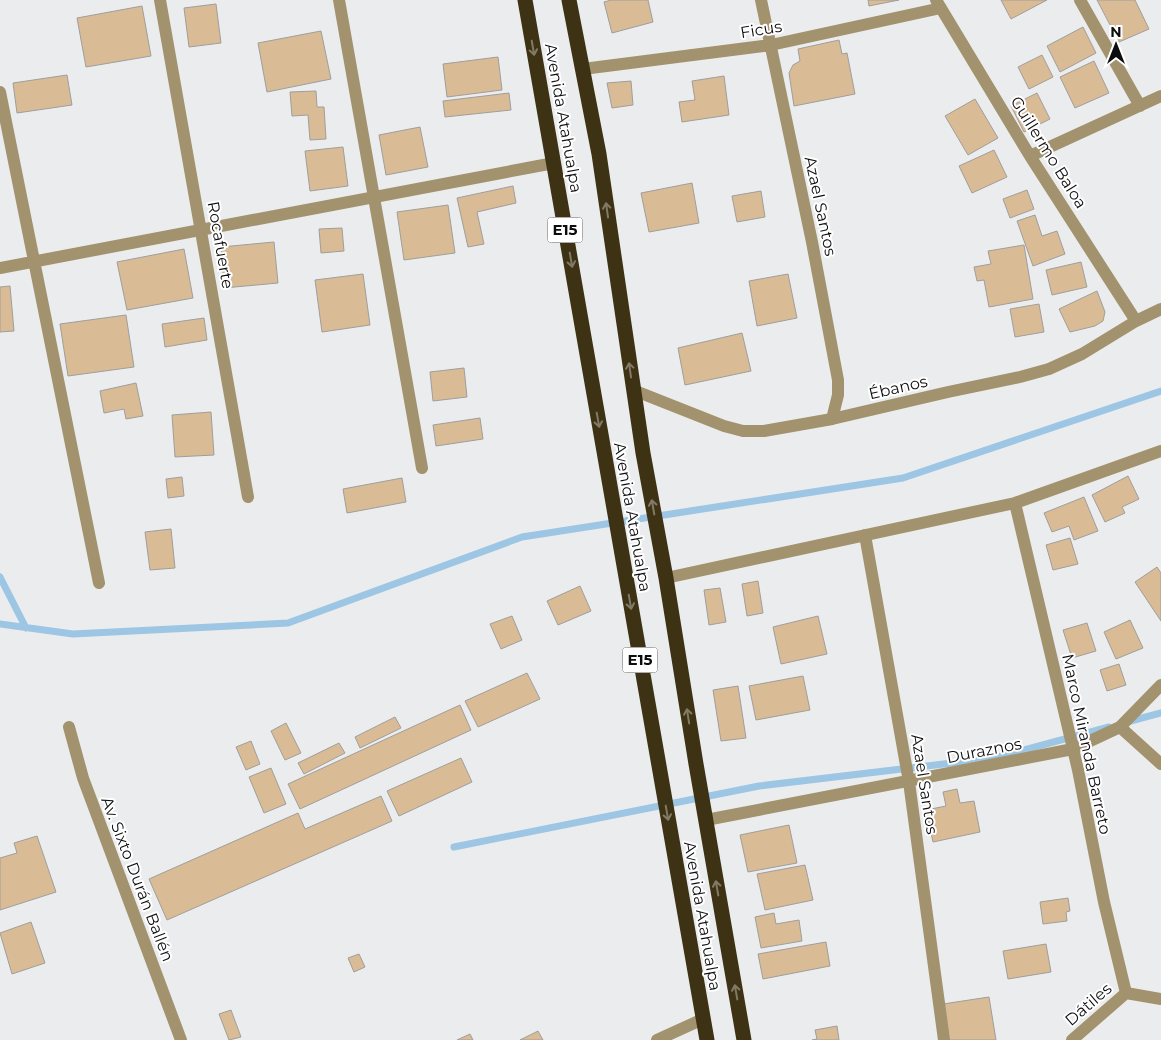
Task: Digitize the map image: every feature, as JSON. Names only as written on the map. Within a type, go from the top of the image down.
[{"type":"highway","name":"Avenida Atahualpa","points":[[525,0],[707,1040]]},
{"type":"highway","name":"Avenida Atahualpa","points":[[570,0],[599,154],[643,453],[744,1040]]},
{"type":"street","name":"Rocafuerte","points":[[160,0],[248,497]]},
{"type":"street","points":[[339,0],[422,468]]},
{"type":"street","name":"Azael Santos","points":[[761,0],[812,242],[838,380],[838,395],[832,419]]},
{"type":"street","points":[[1080,0],[1140,106]]},
{"type":"street","name":"Ficus","points":[[583,69],[771,45],[938,4]]},
{"type":"street","name":"Guillermo Baloa","points":[[938,4],[1030,156],[1136,320]]},
{"type":"street","points":[[0,92],[99,583]]},
{"type":"street","points":[[1030,156],[1161,96]]},
{"type":"street","points":[[0,268],[554,163]]},
{"type":"street","name":"Ébanos","points":[[633,390],[724,426],[744,431],[764,431],[832,419],[1049,369],[1082,354],[1136,320],[1161,309]]},
{"type":"street","points":[[666,578],[1015,503],[1161,452]]},
{"type":"street","name":"Marco Miranda Barreto","points":[[1015,503],[1073,748],[1104,902],[1126,993]]},
{"type":"street","name":"Azael Santos","points":[[865,535],[909,782],[944,1040]]},
{"type":"street","name":"Duraznos","points":[[706,820],[909,782],[1073,748],[1120,727],[1161,685]]},
{"type":"street","name":"Av. Sixto Durán Ballén","points":[[69,727],[83,778],[181,1040]]},
{"type":"street","points":[[1120,727],[1161,764]]},
{"type":"street","points":[[1126,993],[1161,999]]},
{"type":"street","name":"Dátiles","points":[[1072,1040],[1126,993]]},
{"type":"street","points":[[657,1040],[703,1019]]},
{"type":"building","points":[[611,0],[648,0],[653,22],[612,33],[604,2]]},
{"type":"building","points":[[868,0],[899,0],[869,6]]},
{"type":"building","points":[[1001,0],[1047,0],[1011,19]]},
{"type":"building","points":[[1097,0],[1135,0],[1149,29],[1119,42]]},
{"type":"building","points":[[216,4],[221,43],[189,47],[184,8]]},
{"type":"building","points":[[142,6],[151,56],[86,67],[77,18]]},
{"type":"building","points":[[1083,27],[1096,53],[1060,72],[1047,46]]},
{"type":"building","points":[[321,31],[331,79],[267,92],[258,43]]},
{"type":"building","points":[[839,40],[842,54],[847,53],[855,94],[794,106],[789,73],[793,65],[800,61],[798,49]]},
{"type":"building","points":[[1042,55],[1053,77],[1029,89],[1018,67]]},
{"type":"building","points":[[498,57],[502,90],[447,97],[443,64]]},
{"type":"building","points":[[1094,61],[1109,93],[1075,108],[1060,77]]},
{"type":"building","points":[[67,75],[72,105],[17,113],[13,83]]},
{"type":"building","points":[[724,76],[729,115],[682,122],[679,102],[695,100],[692,81]]},
{"type":"building","points":[[631,81],[633,105],[612,108],[607,83]]},
{"type":"building","points":[[316,91],[317,107],[324,107],[326,139],[310,140],[308,115],[292,116],[290,92]]},
{"type":"building","points":[[509,93],[511,110],[445,117],[443,101]]},
{"type":"building","points":[[1037,93],[1050,119],[1024,132],[1011,106]]},
{"type":"building","points":[[975,99],[998,138],[968,155],[945,116]]},
{"type":"building","points":[[420,127],[428,167],[386,175],[379,135]]},
{"type":"building","points":[[343,147],[348,186],[310,191],[305,151]]},
{"type":"building","points":[[994,150],[1007,177],[972,193],[959,166]]},
{"type":"building","points":[[692,183],[699,223],[649,232],[641,193]]},
{"type":"building","points":[[513,186],[516,203],[477,212],[484,244],[468,247],[457,198]]},
{"type":"building","points":[[1027,190],[1034,209],[1010,218],[1003,199]]},
{"type":"building","points":[[761,191],[765,217],[737,222],[732,196]]},
{"type":"building","points":[[448,205],[455,253],[404,260],[397,212]]},
{"type":"building","points":[[1035,215],[1042,236],[1057,231],[1065,254],[1033,266],[1017,221]]},
{"type":"building","points":[[342,228],[344,251],[321,253],[319,229]]},
{"type":"building","points":[[274,242],[278,283],[224,288],[221,247]]},
{"type":"building","points":[[1024,245],[1033,299],[989,307],[984,280],[977,281],[974,267],[991,264],[988,251]]},
{"type":"building","points":[[184,249],[193,298],[127,310],[117,262]]},
{"type":"building","points":[[1081,262],[1087,287],[1052,295],[1046,270]]},
{"type":"building","points":[[363,274],[370,325],[322,332],[315,280]]},
{"type":"building","points":[[788,274],[797,318],[757,326],[749,281]]},
{"type":"building","points":[[10,286],[14,331],[0,332],[0,287]]},
{"type":"building","points":[[1097,291],[1105,312],[1103,321],[1095,326],[1070,332],[1059,309]]},
{"type":"building","points":[[1039,304],[1044,332],[1015,337],[1010,309]]},
{"type":"building","points":[[126,315],[134,367],[68,376],[60,324]]},
{"type":"building","points":[[204,318],[207,340],[165,347],[162,324]]},
{"type":"building","points":[[742,333],[751,371],[685,385],[678,348]]},
{"type":"building","points":[[464,368],[467,397],[433,401],[430,372]]},
{"type":"building","points":[[136,383],[143,416],[126,419],[124,409],[104,413],[100,391]]},
{"type":"building","points":[[211,412],[214,455],[175,457],[172,415]]},
{"type":"building","points":[[480,418],[483,439],[436,446],[433,425]]},
{"type":"building","points":[[1128,476],[1139,499],[1122,507],[1125,513],[1105,522],[1092,495]]},
{"type":"building","points":[[182,477],[184,496],[168,498],[166,479]]},
{"type":"building","points":[[402,478],[406,502],[347,513],[343,489]]},
{"type":"building","points":[[1084,497],[1098,531],[1074,540],[1069,526],[1052,532],[1044,513]]},
{"type":"building","points":[[171,529],[175,568],[150,570],[145,532]]},
{"type":"building","points":[[1070,538],[1078,564],[1053,570],[1046,545]]},
{"type":"building","points":[[1157,567],[1161,573],[1161,621],[1135,582]]},
{"type":"building","points":[[758,581],[763,613],[747,616],[742,584]]},
{"type":"building","points":[[580,586],[591,611],[558,625],[547,601]]},
{"type":"building","points":[[720,588],[726,622],[709,625],[704,590]]},
{"type":"building","points":[[512,616],[522,640],[501,649],[490,624]]},
{"type":"building","points":[[818,616],[827,654],[781,664],[773,627]]},
{"type":"building","points":[[1130,620],[1143,648],[1116,659],[1104,632]]},
{"type":"building","points":[[1087,623],[1096,651],[1072,658],[1063,630]]},
{"type":"building","points":[[1119,664],[1126,685],[1107,691],[1100,670]]},
{"type":"building","points":[[527,673],[540,699],[478,727],[465,701]]},
{"type":"building","points":[[803,676],[810,710],[756,720],[749,686]]},
{"type":"building","points":[[738,686],[746,738],[721,741],[713,690]]},
{"type":"building","points":[[460,705],[471,730],[300,809],[288,784]]},
{"type":"building","points":[[395,717],[401,728],[360,748],[355,737]]},
{"type":"building","points":[[286,723],[301,753],[285,760],[271,731]]},
{"type":"building","points":[[251,741],[260,764],[246,770],[236,747]]},
{"type":"building","points":[[339,743],[345,753],[304,774],[298,763]]},
{"type":"building","points":[[461,758],[472,782],[399,816],[387,791]]},
{"type":"building","points":[[271,768],[286,804],[264,813],[249,777]]},
{"type":"building","points":[[957,789],[960,803],[974,801],[980,832],[933,842],[926,810],[946,806],[943,792]]},
{"type":"building","points":[[381,796],[392,821],[167,920],[149,879],[298,813],[305,829]]},
{"type":"building","points":[[789,825],[797,863],[748,872],[740,835]]},
{"type":"building","points":[[37,836],[56,892],[0,910],[0,858],[17,853],[14,843]]},
{"type":"building","points":[[805,865],[813,900],[765,910],[757,874]]},
{"type":"building","points":[[1068,898],[1070,911],[1066,912],[1067,921],[1043,924],[1040,902]]},
{"type":"building","points":[[774,913],[776,924],[799,920],[802,941],[761,948],[755,917]]},
{"type":"building","points":[[31,922],[45,963],[12,974],[0,933]]},
{"type":"building","points":[[826,942],[830,966],[763,979],[758,954]]},
{"type":"building","points":[[1046,944],[1051,972],[1008,979],[1003,951]]},
{"type":"building","points":[[359,954],[365,967],[354,972],[348,958]]},
{"type":"building","points":[[989,997],[996,1040],[949,1040],[943,1004]]},
{"type":"building","points":[[231,1010],[241,1037],[229,1040],[219,1014]]},
{"type":"building","points":[[837,1026],[839,1040],[812,1040],[817,1039],[815,1030]]},
{"type":"building","points":[[538,1031],[543,1040],[520,1040]]},
{"type":"building","points":[[470,1034],[473,1040],[457,1040]]},
{"type":"waterway","points":[[0,624],[73,634],[288,623],[522,537],[903,478],[1161,391]]},
{"type":"waterway","points":[[0,577],[26,628]]},
{"type":"waterway","points":[[1127,722],[1161,713]]},
{"type":"waterway","points":[[454,847],[759,786],[994,758],[1109,727]]}]
